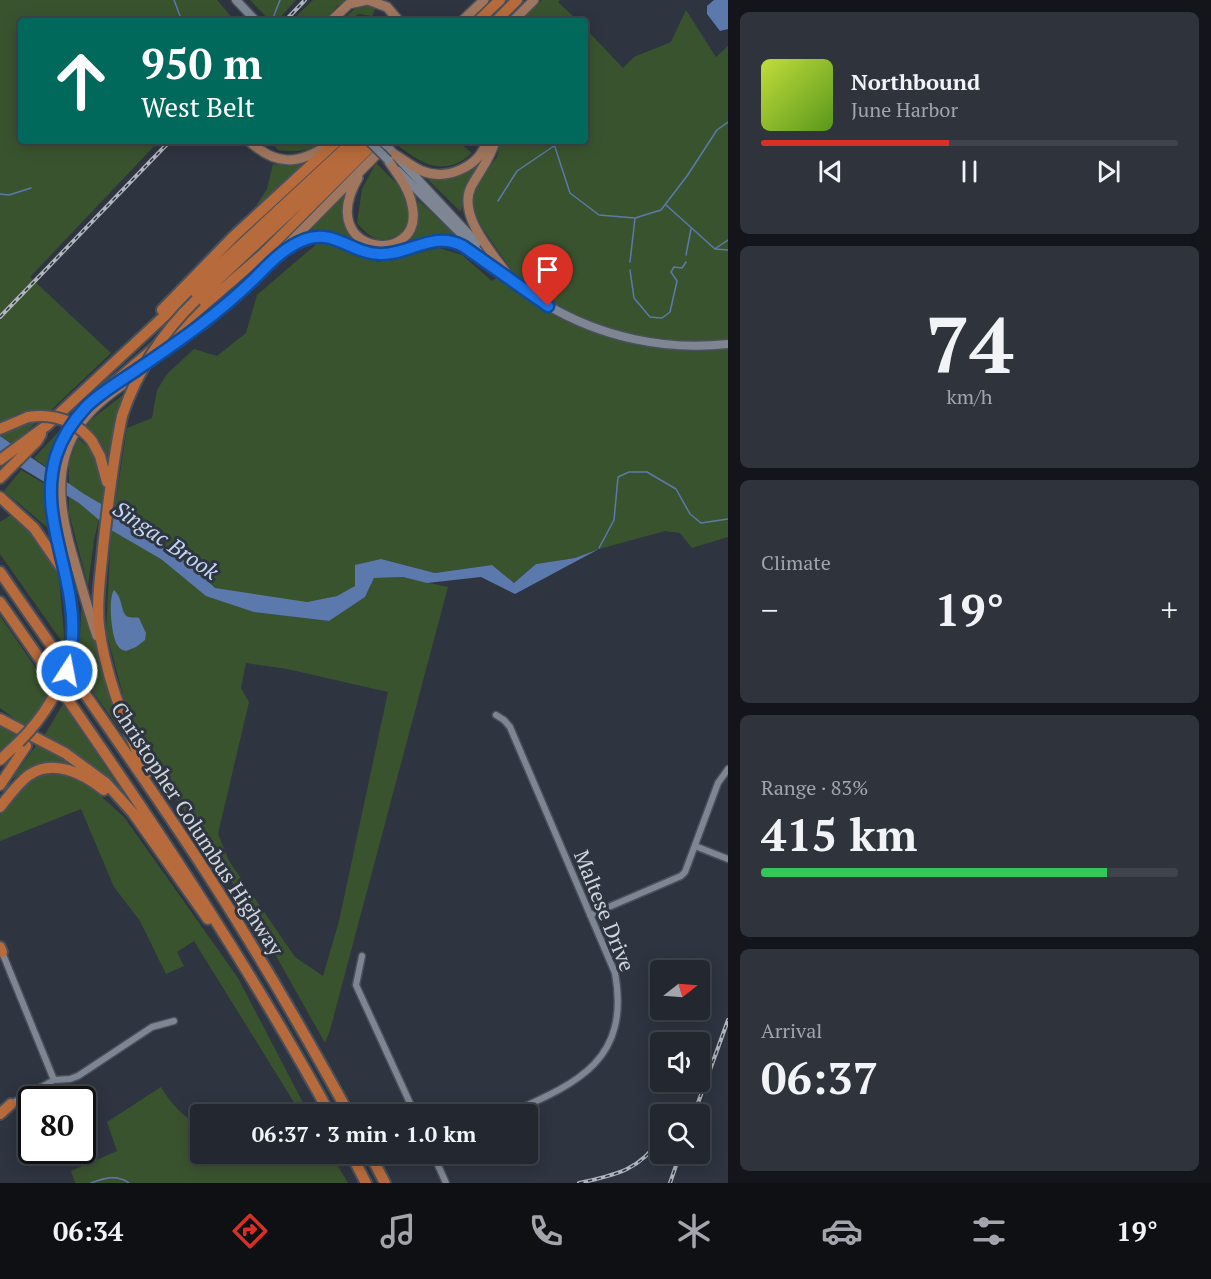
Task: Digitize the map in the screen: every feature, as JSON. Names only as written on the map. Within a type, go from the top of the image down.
[{"type":"highway","points":[[473,18],[490,0]]},
{"type":"highway","points":[[481,18],[500,0]]},
{"type":"highway","points":[[498,18],[514,3]]},
{"type":"highway","points":[[113,365],[207,262],[332,144]]},
{"type":"highway","points":[[0,478],[46,426],[350,144]]},
{"type":"highway","points":[[156,797],[125,721],[105,658],[100,632],[98,609],[107,508],[114,451],[122,416],[136,380],[154,349],[174,323],[365,144]]},
{"type":"highway","points":[[0,785],[22,744],[57,698],[71,653],[73,620],[52,520],[50,488],[57,472],[60,444],[70,427],[95,399],[262,255],[373,144]]},
{"type":"highway","points":[[95,399],[209,319]]},
{"type":"highway","points":[[0,429],[28,417],[46,415],[65,419],[80,428],[92,441],[102,463],[109,494]]},
{"type":"highway","points":[[1,460],[26,446]]},
{"type":"highway","points":[[0,497],[34,528],[64,571]]},
{"type":"highway","name":"Christopher Columbus Highway","points":[[0,572],[206,872],[253,947],[343,1104]]},
{"type":"highway","name":"Christopher Columbus Highway","points":[[0,602],[140,802],[234,949],[324,1104]]},
{"type":"highway","points":[[0,719],[65,753],[106,783],[151,838],[222,940],[234,949]]},
{"type":"highway","points":[[0,760],[22,744]]},
{"type":"highway","points":[[0,807],[29,775],[41,769],[62,768],[78,774],[101,788],[151,838]]},
{"type":"highway","points":[[0,1114],[5,1105]]},
{"type":"highway","points":[[356,1164],[366,1183]]},
{"type":"highway","points":[[375,1164],[385,1183]]},
{"type":"main road","points":[[236,0],[253,18]]},
{"type":"main road","points":[[334,18],[349,4],[368,0],[387,6],[397,18]]},
{"type":"main road","points":[[465,18],[484,0]]},
{"type":"main road","points":[[516,18],[534,0]]},
{"type":"main road","points":[[253,144],[272,157],[287,161],[300,159],[330,144]]},
{"type":"main road","points":[[259,144],[272,157]]},
{"type":"main road","points":[[372,144],[391,157],[423,171],[437,174],[449,173],[471,163],[483,152],[486,144]]},
{"type":"main road","points":[[372,159],[353,188],[348,215],[351,227],[359,238],[368,244],[378,246],[391,244],[403,237],[413,218],[410,197],[384,144]]},
{"type":"main road","points":[[105,658],[67,537],[60,496],[57,472],[71,439],[80,424],[93,410],[209,319],[266,267],[387,144]]},
{"type":"main road","points":[[494,144],[470,191],[467,203],[478,232],[506,275]]},
{"type":"main road","points":[[391,157],[488,261],[536,298],[555,309],[616,335],[645,342],[674,345],[728,344]]},
{"type":"main road","points":[[266,267],[293,246],[310,238],[334,239],[376,254],[393,253],[434,240],[451,241],[463,246],[506,275]]},
{"type":"street","name":"Maltese Drive","points":[[496,716],[510,727],[615,973],[617,985],[616,1021],[609,1042],[592,1068],[576,1081],[529,1104]]},
{"type":"street","points":[[590,915],[681,876],[688,866],[718,783],[728,769]]},
{"type":"street","points":[[695,846],[728,859]]},
{"type":"street","points":[[1,949],[54,1080]]},
{"type":"street","points":[[362,956],[356,985],[410,1104]]},
{"type":"street","points":[[5,1105],[54,1080],[78,1076],[153,1027],[174,1021]]},
{"type":"street","points":[[437,1164],[446,1183]]},
{"type":"green space","points":[[0,0],[217,0],[232,18],[18,18],[18,144],[156,144],[30,277],[111,353],[51,410],[18,413],[0,424]]},
{"type":"green space","points":[[250,0],[296,0],[280,18],[267,18]]},
{"type":"green space","points":[[313,0],[348,0],[337,6],[327,18],[294,18]]},
{"type":"green space","points":[[542,0],[560,0],[558,2],[575,18],[524,18]]},
{"type":"green space","points":[[359,5],[376,7],[372,16],[359,14],[352,18],[344,18]]},
{"type":"green space","points":[[686,10],[716,57],[728,46],[728,537],[692,548],[680,533],[665,531],[575,558],[536,564],[514,583],[492,565],[435,573],[381,559],[356,586],[337,596],[257,612],[329,621],[365,597],[374,578],[403,577],[448,587],[325,1043],[253,915],[157,772],[131,725],[106,631],[111,530],[127,428],[152,418],[157,390],[167,374],[194,349],[217,356],[246,333],[257,295],[320,241],[378,262],[439,248],[462,255],[492,281],[510,268],[483,229],[471,204],[478,182],[497,157],[499,144],[588,144],[588,31],[623,68],[634,57],[671,42]],"holes":[[[246,663],[287,669],[388,692],[339,921],[323,976],[295,957],[229,861],[218,834],[249,702],[241,688]]]},
{"type":"green space","points":[[273,144],[320,144],[302,150],[278,150]]},
{"type":"green space","points":[[396,144],[461,144],[472,153],[462,161],[442,166],[424,162]]},
{"type":"green space","points":[[486,157],[466,192],[464,191],[461,212],[421,173],[463,173]]},
{"type":"green space","points":[[376,163],[404,193],[408,209],[405,232],[384,239],[368,234],[357,223],[362,189]]},
{"type":"green space","points":[[273,164],[290,166],[304,164],[260,207],[257,204],[267,189]]},
{"type":"green space","points":[[349,189],[348,227],[360,243],[333,234],[308,233]]},
{"type":"green space","points":[[418,200],[456,236],[439,235],[398,247],[416,225]]},
{"type":"green space","points":[[128,391],[115,424],[108,456],[98,437],[84,425]]},
{"type":"green space","points":[[40,419],[13,444],[1,437],[16,425]]},
{"type":"green space","points":[[62,428],[47,468],[34,458]]},
{"type":"green space","points":[[78,438],[97,456],[105,493],[94,540],[88,586],[69,513],[69,463]]},
{"type":"green space","points":[[21,470],[47,485],[48,528],[4,491]]},
{"type":"green space","points":[[14,513],[58,566],[65,646],[0,554],[0,522]]},
{"type":"green space","points":[[82,600],[102,659],[125,737],[78,671]]},
{"type":"green space","points":[[0,616],[51,690],[26,727],[0,708]]},
{"type":"green space","points":[[63,704],[119,787],[75,754],[44,736]]},
{"type":"green space","points":[[0,726],[18,735],[0,752]]},
{"type":"green space","points":[[37,744],[85,770],[64,764],[48,764],[13,778]]},
{"type":"green space","points":[[59,772],[82,779],[124,817],[238,978],[304,1104],[295,1104],[194,941],[177,952],[184,966],[166,974],[140,921],[114,887],[81,809],[0,841],[0,815],[26,784],[43,773]]},
{"type":"green space","points":[[161,1087],[178,1109],[190,1120],[190,1164],[337,1164],[348,1183],[75,1183],[71,1171],[87,1164],[96,1164],[96,1160],[117,1151],[107,1122]]},
{"type":"water","points":[[714,0],[728,0],[728,29],[720,31],[707,14],[707,6]]},
{"type":"water","points":[[0,436],[190,565],[215,588],[307,602],[337,596],[355,586],[355,565],[381,559],[435,573],[492,565],[514,583],[536,564],[575,558],[599,549],[515,594],[481,577],[427,583],[403,577],[374,578],[365,597],[329,621],[254,612],[206,596],[161,559],[111,530],[79,503],[0,455]]},
{"type":"water","points":[[114,590],[126,616],[139,618],[146,633],[145,640],[126,651],[119,647],[112,626],[111,609]]},
{"type":"waterway","points":[[174,0],[181,18]]},
{"type":"waterway","points":[[273,18],[280,0]]},
{"type":"waterway","points":[[554,144],[570,193],[599,215],[635,218],[661,210],[687,176],[717,130],[728,122]]},
{"type":"waterway","points":[[498,201],[517,171],[554,146]]},
{"type":"waterway","points":[[0,194],[9,195],[31,188]]},
{"type":"waterway","points":[[666,205],[715,249],[728,250]]},
{"type":"waterway","points":[[630,262],[635,218]]},
{"type":"waterway","points":[[686,255],[691,229]]},
{"type":"waterway","points":[[716,248],[728,240]]},
{"type":"waterway","points":[[630,270],[634,298],[650,317],[662,318],[670,312],[677,281],[671,272],[674,267],[682,268],[686,262]]},
{"type":"waterway","name":"Singac Brook","points":[[599,548],[614,520],[618,477],[629,472],[647,472],[676,489],[690,514],[701,523],[728,519]]},
{"type":"waterway","points":[[91,1183],[106,1178],[120,1178],[129,1183]]},
{"type":"railway","points":[[288,18],[305,0]]},
{"type":"railway","points":[[0,317],[167,144]]},
{"type":"railway","points":[[698,1104],[728,1020]]},
{"type":"railway","points":[[579,1183],[625,1170],[650,1152]]},
{"type":"railway","points":[[670,1183],[677,1164]]},
{"type":"route","points":[[67,671],[73,620],[50,501],[52,470],[60,444],[88,405],[209,319],[281,254],[299,242],[317,237],[329,237],[376,254],[393,253],[434,240],[446,240],[463,246],[548,306]]}]
